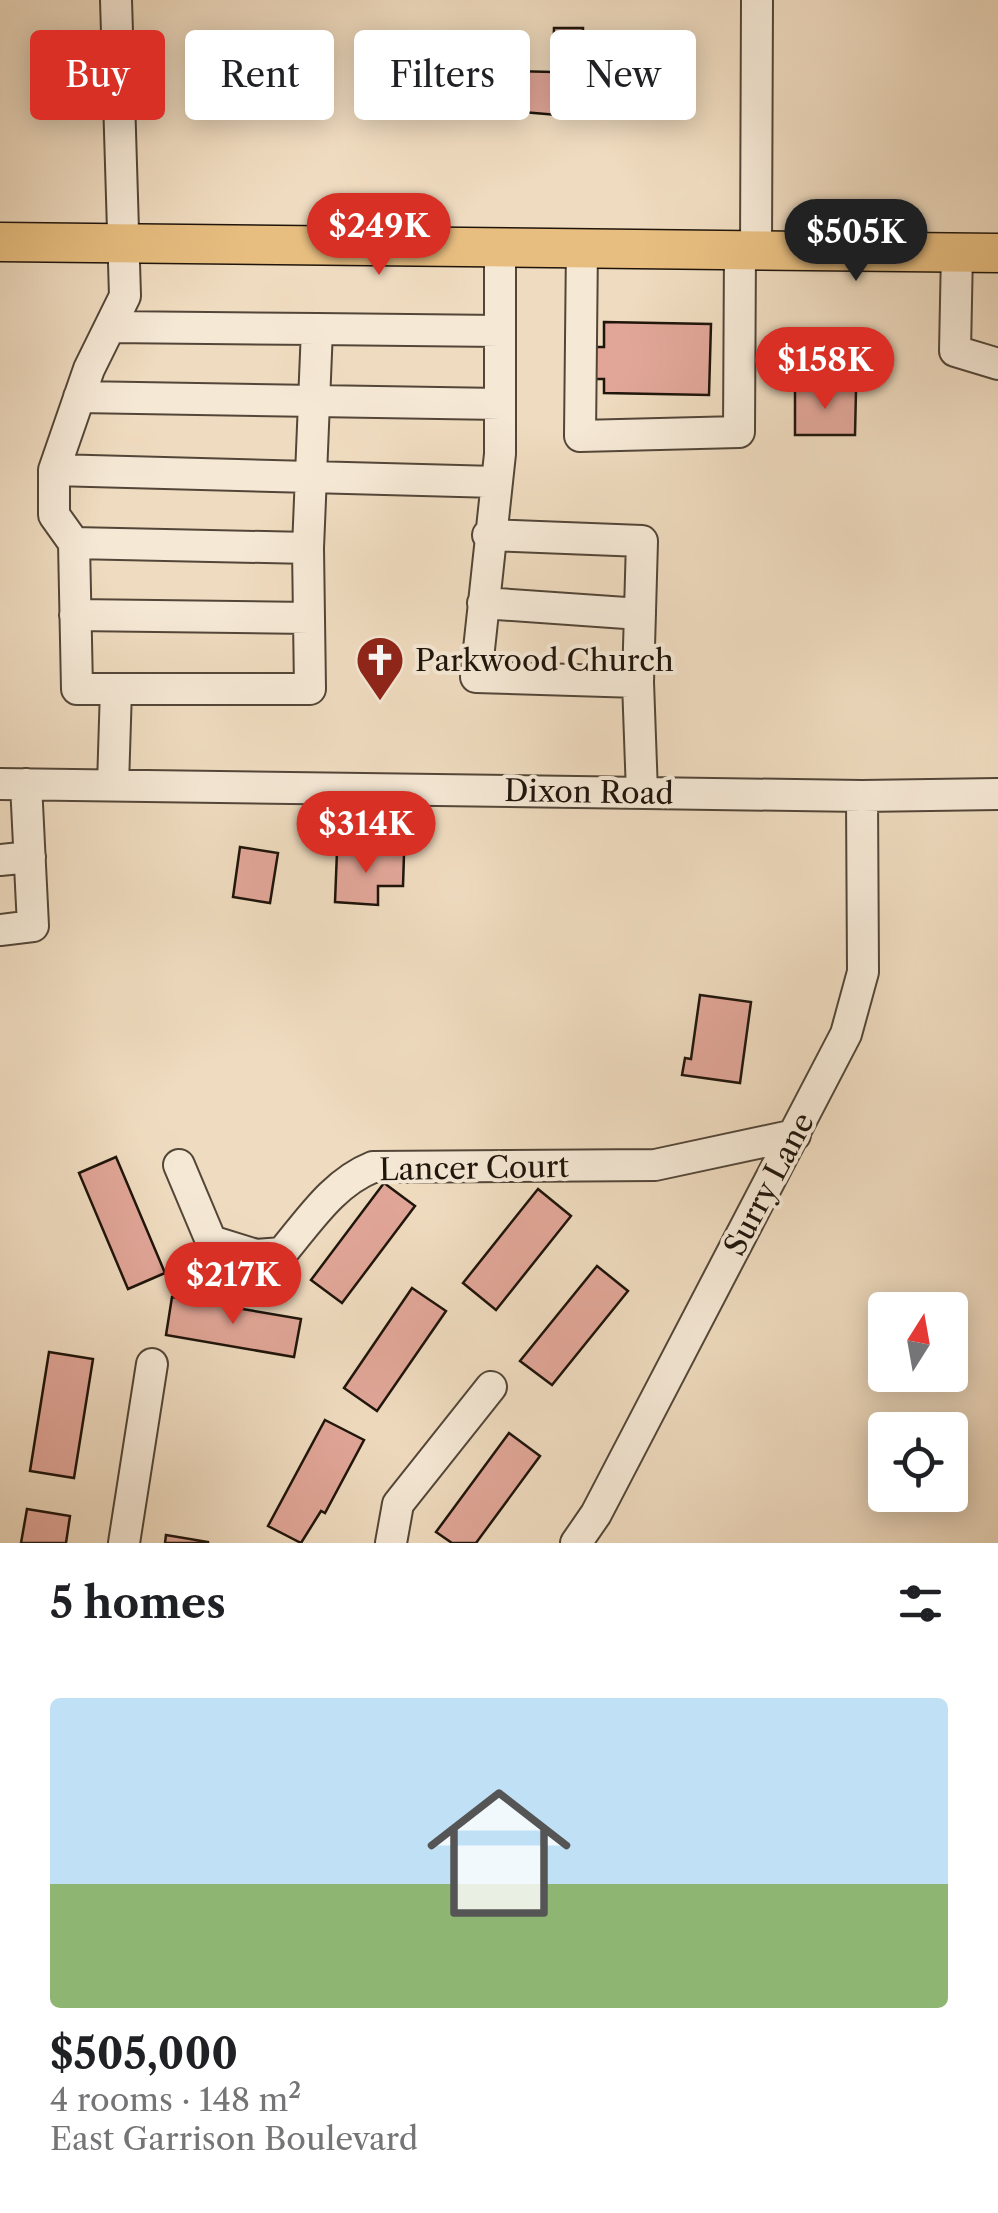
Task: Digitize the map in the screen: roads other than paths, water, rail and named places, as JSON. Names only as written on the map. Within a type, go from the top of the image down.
[{"type":"main road","points":[[0,242],[500,244],[998,253]]},
{"type":"street","points":[[116,0],[125,296],[79,398],[54,470],[54,515],[74,543],[77,689],[310,689],[308,548],[316,329]]},
{"type":"street","points":[[582,245],[580,436],[738,432],[757,0]]},
{"type":"street","points":[[500,244],[496,482],[476,676],[638,682]]},
{"type":"street","points":[[957,252],[956,351],[998,364]]},
{"type":"street","points":[[110,327],[500,331]]},
{"type":"street","points":[[79,398],[500,404]]},
{"type":"street","points":[[54,470],[496,482]]},
{"type":"street","points":[[488,535],[642,541],[638,682],[642,793]]},
{"type":"street","points":[[74,543],[308,548]]},
{"type":"street","points":[[483,603],[640,614]]},
{"type":"street","points":[[75,615],[310,618]]},
{"type":"street","points":[[114,785],[116,688]]},
{"type":"street","points":[[0,930],[33,926],[15,858],[13,784]]},
{"type":"street","name":"Dixon Road","points":[[13,784],[862,796],[998,794]]},
{"type":"street","name":"Surry Lane","points":[[576,1543],[596,1514],[796,1135],[857,1004],[862,972],[862,796]]},
{"type":"street","name":"Lancer Court","points":[[179,1165],[210,1241],[270,1255],[282,1253],[334,1190],[373,1167],[655,1165],[796,1135]]},
{"type":"street","points":[[124,1543],[152,1364]]},
{"type":"street","points":[[391,1543],[398,1504],[491,1387]]},
{"type":"place","name":"Parkwood Church","points":[[380,702]]}]
